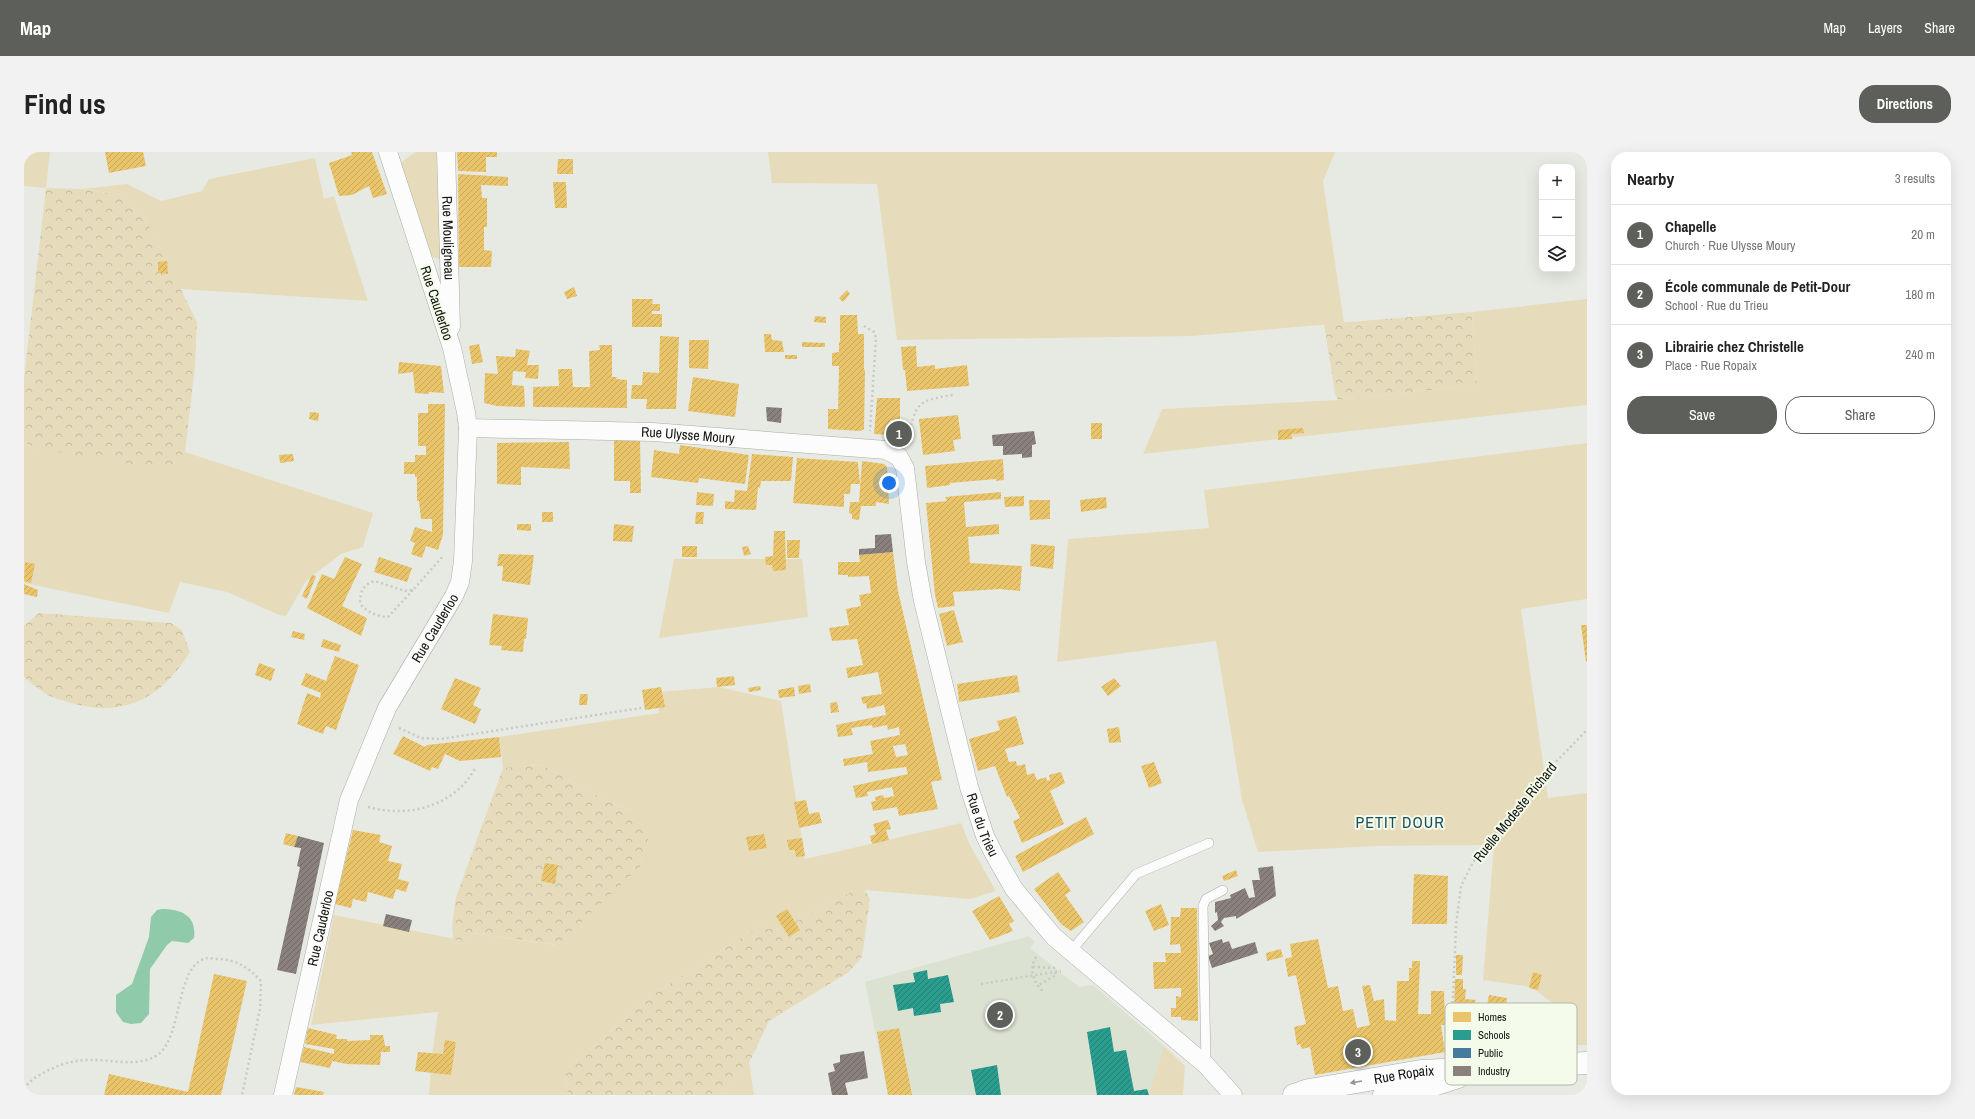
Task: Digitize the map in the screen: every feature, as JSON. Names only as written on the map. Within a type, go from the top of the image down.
[{"type":"street","name":"Rue Cauderloo","points":[[283,1095],[348,800],[382,721],[400,684],[440,622],[460,582],[463,561],[468,428],[466,412],[452,348],[388,152]]},
{"type":"street","name":"Rue Mouligneau","points":[[446,152],[452,348]]},
{"type":"street","name":"Rue Ulysse Moury","points":[[468,428],[653,432],[886,450],[901,459]]},
{"type":"street","name":"Rue du Trieu","points":[[901,459],[905,468],[918,579],[973,804],[994,854],[1014,889],[1054,937],[1206,1065],[1233,1095]]},
{"type":"street","name":"Rue Ropaix","points":[[1577,1064],[1587,1063]]},
{"type":"street","name":"Rue Ropaix","points":[[1294,1095],[1309,1090],[1421,1071],[1445,1070]]},
{"type":"street","points":[[1384,1095],[1424,1088],[1445,1081]]},
{"type":"lane","points":[[1071,952],[1136,874],[1209,843]]},
{"type":"lane","points":[[1206,1065],[1203,906],[1206,899],[1222,890]]},
{"type":"path","points":[[864,326],[874,332],[876,338],[870,449]]},
{"type":"path","points":[[901,459],[905,451],[915,410],[922,402],[928,399],[953,395]]},
{"type":"path","points":[[413,590],[405,591],[376,581],[371,582],[364,585],[360,595],[360,604],[368,613],[388,617],[428,575],[446,552]]},
{"type":"path","points":[[382,721],[421,738],[431,739],[641,708]]},
{"type":"path","name":"Ruelle Modeste Richard","points":[[1452,1003],[1456,925],[1461,886],[1472,864],[1488,842],[1522,806],[1551,767],[1587,730]]},
{"type":"path","points":[[348,800],[367,807],[391,811],[414,811],[428,808],[445,800],[458,790],[469,780],[476,767]]},
{"type":"path","points":[[1036,957],[1033,967],[1033,976],[1037,986],[1043,991]]},
{"type":"path","points":[[24,1089],[39,1076],[63,1063],[88,1060],[135,1062],[147,1060],[159,1053],[168,1044],[188,975],[197,964],[206,958],[226,959],[241,964],[261,981],[260,1009],[242,1095]]},
{"type":"path","points":[[1033,967],[1054,968],[1055,972]]},
{"type":"path","points":[[981,984],[1061,971]]},
{"type":"path","points":[[1037,986],[1056,975],[1055,972]]},
{"type":"shaded area","points":[[157,910],[176,910],[187,915],[193,924],[194,938],[188,943],[172,941],[167,945],[150,969],[149,1014],[141,1023],[131,1024],[123,1022],[116,1012],[116,995],[132,984],[149,937],[151,917]]},
{"type":"shaded area","points":[[1029,936],[1035,942],[1030,948],[1079,987],[1093,985],[1164,1046],[1149,1092],[1150,1095],[888,1095],[865,982]]},
{"type":"green space","points":[[24,152],[50,152],[46,188],[24,186]]},
{"type":"green space","points":[[416,152],[436,152],[441,259],[435,258],[430,254],[400,163]]},
{"type":"green space","points":[[768,152],[1335,152],[1323,181],[1344,323],[1192,336],[897,340],[877,184],[772,183]]},
{"type":"green space","points":[[315,158],[324,199],[334,196],[368,301],[180,289],[146,220],[121,195],[82,189],[127,184],[161,201],[202,191],[209,179]]},
{"type":"green space","points":[[46,188],[82,189],[121,195],[146,220],[197,322],[195,366],[184,461],[161,469],[33,448],[24,441],[24,379]]},
{"type":"green space","points":[[1587,299],[1587,405],[1143,454],[1162,409],[1338,400],[1477,385],[1472,312]]},
{"type":"green space","points":[[1472,312],[1477,385],[1338,400],[1335,394],[1324,324]]},
{"type":"green space","points":[[24,441],[33,448],[183,461],[185,452],[373,513],[363,547],[341,554],[306,581],[286,616],[279,615],[227,592],[180,582],[169,613],[24,583]]},
{"type":"green space","points":[[1587,443],[1587,599],[1521,609],[1548,798],[1587,793],[1587,1045],[1577,1045],[1577,1003],[1553,1003],[1531,987],[1483,980],[1494,845],[1377,846],[1258,852],[1242,800],[1216,641],[1057,662],[1068,539],[1209,528],[1204,490]]},
{"type":"green space","points":[[674,559],[802,559],[808,617],[659,638]]},
{"type":"green space","points":[[39,613],[171,623],[182,630],[190,652],[168,681],[155,692],[142,700],[111,708],[75,704],[49,696],[24,677],[24,626]]},
{"type":"green space","points":[[719,687],[781,701],[805,859],[961,823],[970,845],[996,891],[970,899],[855,890],[780,930],[758,927],[651,996],[569,1067],[565,1078],[568,1095],[429,1095],[432,1056],[438,1012],[311,1025],[334,915],[470,942],[472,933],[556,945],[632,811],[609,802],[542,765],[503,768],[499,737],[659,713],[658,692]]},
{"type":"green space","points":[[542,765],[609,802],[632,811],[648,837],[646,861],[557,945],[472,933],[470,942],[453,939],[452,926],[456,897],[503,768]]},
{"type":"green space","points":[[855,890],[865,890],[870,899],[862,957],[849,972],[769,1021],[749,1063],[722,1095],[568,1095],[565,1078],[568,1068],[651,996],[758,927],[780,930]]},
{"type":"green space","points":[[1164,1046],[1185,1066],[1183,1095],[1150,1095],[1149,1092]]},
{"type":"green space","points":[[749,1063],[754,1095],[722,1095]]},
{"type":"building: Homes","points":[[105,152],[143,152],[146,166],[109,173]]},
{"type":"building: Homes","points":[[351,152],[372,152],[387,194],[373,198],[369,186],[352,195],[339,196],[329,163],[352,155]]},
{"type":"building: Homes","points":[[457,152],[497,152],[497,157],[486,157],[486,172],[458,171]]},
{"type":"building: Homes","points":[[558,159],[573,159],[573,174],[557,174]]},
{"type":"building: Homes","points":[[458,174],[508,177],[508,186],[481,185],[482,198],[487,198],[487,227],[484,227],[484,250],[492,251],[491,267],[459,267]]},
{"type":"building: Homes","points":[[553,182],[566,182],[567,208],[555,208]]},
{"type":"building: Homes","points":[[167,261],[168,274],[158,273],[158,262]]},
{"type":"building: Homes","points":[[574,287],[577,296],[567,299],[564,292]]},
{"type":"building: Homes","points":[[847,290],[850,294],[843,302],[839,298]]},
{"type":"building: Homes","points":[[632,299],[653,299],[652,304],[660,304],[660,311],[652,311],[652,314],[662,314],[662,327],[632,327]]},
{"type":"building: Homes","points":[[840,315],[857,315],[858,334],[864,334],[864,429],[860,431],[828,429],[828,409],[838,409],[839,366],[832,366],[832,353],[839,352]]},
{"type":"building: Homes","points":[[815,316],[826,317],[826,323],[814,322]]},
{"type":"building: Homes","points":[[764,334],[771,334],[772,340],[782,341],[784,352],[765,352]]},
{"type":"building: Homes","points":[[660,336],[679,337],[676,409],[646,409],[647,399],[631,399],[632,385],[642,385],[643,372],[659,373]]},
{"type":"building: Homes","points":[[689,340],[709,340],[708,369],[689,368]]},
{"type":"building: Homes","points":[[802,342],[825,343],[825,347],[802,347]]},
{"type":"building: Homes","points":[[479,344],[483,362],[472,364],[469,346]]},
{"type":"building: Homes","points":[[599,345],[612,345],[612,377],[627,380],[627,408],[533,407],[533,387],[559,386],[558,369],[572,369],[573,387],[590,387],[589,351],[600,350]]},
{"type":"building: Homes","points":[[916,346],[917,367],[935,365],[935,369],[967,365],[969,386],[907,391],[901,347]]},
{"type":"building: Homes","points":[[516,349],[530,351],[527,365],[539,365],[538,379],[525,378],[526,372],[513,371],[512,385],[524,386],[525,407],[497,406],[484,403],[485,373],[498,374],[496,356],[515,357]]},
{"type":"building: Homes","points":[[785,355],[797,355],[797,359],[785,359]]},
{"type":"building: Homes","points":[[399,362],[441,366],[444,393],[415,393],[413,372],[398,374]]},
{"type":"building: Homes","points":[[693,377],[739,384],[735,417],[688,411]]},
{"type":"building: Homes","points":[[877,398],[900,398],[900,421],[890,420],[890,435],[874,434]]},
{"type":"building: Homes","points":[[428,404],[445,404],[443,535],[438,550],[426,546],[422,558],[411,554],[415,543],[410,541],[415,527],[432,532],[432,519],[421,519],[419,501],[417,501],[417,477],[415,477],[415,474],[404,474],[404,462],[415,462],[415,455],[426,455],[426,446],[418,446],[418,413],[428,413]]},
{"type":"building: Homes","points":[[310,412],[319,413],[318,421],[309,419]]},
{"type":"building: Homes","points":[[958,415],[961,439],[953,440],[955,451],[923,455],[919,419]]},
{"type":"building: Homes","points":[[1091,423],[1102,423],[1102,439],[1091,439]]},
{"type":"building: Homes","points":[[1303,428],[1304,433],[1291,434],[1292,439],[1278,440],[1278,430]]},
{"type":"building: Homes","points":[[614,440],[640,440],[641,493],[630,493],[630,481],[614,481]]},
{"type":"building: Homes","points":[[569,442],[570,469],[521,467],[521,485],[497,484],[497,443]]},
{"type":"building: Homes","points":[[680,445],[749,455],[745,484],[699,478],[698,483],[651,477],[654,450],[679,454]]},
{"type":"building: Homes","points":[[293,454],[294,461],[280,463],[279,455]]},
{"type":"building: Homes","points":[[752,454],[793,457],[791,481],[761,481],[760,488],[758,487],[756,510],[725,509],[725,501],[734,502],[735,490],[747,491]]},
{"type":"building: Homes","points":[[797,458],[858,462],[860,484],[851,484],[850,494],[844,494],[844,507],[793,503]]},
{"type":"building: Homes","points":[[1003,459],[1004,480],[996,481],[996,479],[950,483],[950,485],[927,488],[925,466]]},
{"type":"building: Homes","points":[[862,461],[884,464],[887,467],[889,504],[876,502],[876,506],[861,506],[859,520],[852,519],[852,514],[849,513],[850,502],[859,502]]},
{"type":"building: Homes","points":[[697,492],[714,494],[713,506],[696,505]]},
{"type":"building: Homes","points":[[1001,492],[1001,499],[964,502],[966,527],[999,524],[999,534],[968,537],[970,563],[1022,566],[1020,591],[1000,589],[953,592],[955,606],[938,608],[935,595],[926,503],[947,501],[945,497]]},
{"type":"building: Homes","points":[[1024,496],[1024,506],[1005,507],[1004,497]]},
{"type":"building: Homes","points":[[1106,497],[1107,508],[1081,512],[1080,500]]},
{"type":"building: Homes","points":[[1029,500],[1050,500],[1050,519],[1030,520]]},
{"type":"building: Homes","points":[[542,512],[553,512],[553,522],[542,522]]},
{"type":"building: Homes","points":[[696,512],[704,512],[703,524],[695,524]]},
{"type":"building: Homes","points":[[517,524],[531,524],[531,531],[517,530]]},
{"type":"building: Homes","points":[[614,524],[634,526],[632,542],[613,541]]},
{"type":"building: Homes","points":[[774,531],[785,531],[786,570],[773,571],[772,565],[766,565],[765,557],[773,556]]},
{"type":"building: Homes","points":[[787,540],[800,540],[799,558],[787,558]]},
{"type":"building: Homes","points":[[1031,544],[1055,546],[1053,569],[1030,566]]},
{"type":"building: Homes","points":[[682,546],[697,546],[697,557],[682,557]]},
{"type":"building: Homes","points":[[748,546],[751,554],[744,556],[742,547]]},
{"type":"building: Homes","points":[[893,552],[898,591],[942,780],[931,782],[938,809],[899,816],[897,807],[873,811],[871,802],[876,801],[875,797],[883,795],[884,798],[894,796],[892,787],[867,792],[868,796],[856,798],[853,786],[908,774],[906,767],[868,772],[867,762],[844,766],[843,759],[873,754],[870,741],[900,735],[899,727],[888,730],[887,725],[873,728],[872,725],[851,728],[853,735],[838,737],[836,725],[886,715],[884,705],[867,709],[866,703],[863,704],[861,697],[882,694],[878,672],[848,678],[846,668],[863,665],[857,639],[832,641],[829,628],[849,625],[846,609],[861,606],[859,595],[871,593],[869,576],[848,577],[848,575],[838,575],[838,562],[860,562],[859,555]],"holes":[[[905,744],[908,755],[896,757],[893,746]]]},
{"type":"building: Homes","points":[[499,554],[534,555],[530,585],[502,581],[503,566],[497,566]]},
{"type":"building: Homes","points":[[345,557],[362,564],[342,606],[367,618],[361,636],[307,608],[322,574],[334,579]]},
{"type":"building: Homes","points":[[379,557],[412,568],[407,582],[374,572]]},
{"type":"building: Homes","points":[[25,562],[35,564],[31,583],[24,581]]},
{"type":"building: Homes","points":[[312,575],[316,576],[307,599],[302,596]]},
{"type":"building: Homes","points":[[24,584],[38,590],[37,597],[24,594]]},
{"type":"building: Homes","points":[[954,610],[963,642],[947,646],[939,614]]},
{"type":"building: Homes","points":[[493,614],[528,618],[523,652],[501,650],[502,646],[489,645]]},
{"type":"building: Homes","points":[[1581,625],[1587,625],[1586,662]]},
{"type":"building: Homes","points":[[293,631],[305,634],[304,640],[291,637]]},
{"type":"building: Homes","points":[[323,639],[341,645],[339,652],[321,647]]},
{"type":"building: Homes","points":[[335,656],[359,665],[336,730],[326,726],[323,734],[297,724],[307,693],[320,698],[321,693],[301,685],[306,673],[326,681]]},
{"type":"building: Homes","points":[[259,663],[275,669],[271,681],[255,675]]},
{"type":"building: Homes","points":[[1017,675],[1020,692],[959,702],[957,684]]},
{"type":"building: Homes","points":[[734,676],[735,685],[717,687],[716,678]]},
{"type":"building: Homes","points":[[455,678],[481,688],[473,705],[481,709],[475,724],[441,709]]},
{"type":"building: Homes","points":[[1114,678],[1121,686],[1108,696],[1101,687]]},
{"type":"building: Homes","points":[[810,684],[811,692],[799,694],[798,686]]},
{"type":"building: Homes","points":[[760,686],[761,690],[749,692],[748,688]]},
{"type":"building: Homes","points":[[661,687],[665,707],[645,710],[642,690]]},
{"type":"building: Homes","points":[[794,687],[795,696],[779,698],[778,690]]},
{"type":"building: Homes","points":[[580,694],[588,694],[587,705],[579,705]]},
{"type":"building: Homes","points":[[837,702],[839,712],[831,713],[830,703]]},
{"type":"building: Homes","points":[[1016,716],[1024,744],[1005,749],[1009,762],[1016,761],[1017,766],[1025,764],[1027,775],[1034,773],[1037,780],[1046,777],[1047,781],[1050,780],[1049,775],[1061,772],[1065,783],[1050,791],[1064,824],[1022,843],[1013,821],[1020,818],[1009,796],[1007,797],[995,766],[978,771],[969,739],[1000,730],[997,721]]},
{"type":"building: Homes","points":[[1119,727],[1121,742],[1109,743],[1107,729]]},
{"type":"building: Homes","points":[[403,736],[425,747],[427,745],[499,737],[501,757],[460,761],[445,754],[438,769],[432,767],[430,771],[393,754]]},
{"type":"building: Homes","points":[[1154,762],[1162,783],[1149,788],[1141,766]]},
{"type":"building: Homes","points":[[806,800],[809,814],[819,812],[822,823],[799,828],[794,802]]},
{"type":"building: Homes","points":[[1086,817],[1094,834],[1023,872],[1015,856]]},
{"type":"building: Homes","points":[[888,820],[891,829],[886,830],[889,840],[872,844],[870,836],[876,834],[873,824]]},
{"type":"building: Homes","points":[[353,830],[381,835],[379,842],[392,846],[388,861],[402,864],[398,879],[409,882],[406,892],[396,889],[393,899],[368,892],[366,902],[353,899],[351,908],[335,904]]},
{"type":"building: Homes","points":[[286,833],[298,836],[294,847],[283,844]]},
{"type":"building: Homes","points":[[764,834],[767,848],[749,851],[746,837]]},
{"type":"building: Homes","points":[[802,838],[805,856],[796,857],[795,850],[789,850],[787,840]]},
{"type":"building: Homes","points":[[545,863],[558,865],[555,884],[541,881]]},
{"type":"building: Homes","points":[[1236,870],[1238,876],[1224,881],[1222,876]]},
{"type":"building: Homes","points":[[1058,872],[1071,891],[1065,895],[1084,922],[1071,931],[1061,924],[1034,889]]},
{"type":"building: Homes","points":[[1414,874],[1448,876],[1447,924],[1412,924]]},
{"type":"building: Homes","points":[[999,896],[1014,921],[1009,924],[1013,931],[990,940],[972,911]]},
{"type":"building: Homes","points":[[1161,904],[1169,925],[1154,931],[1145,911]]},
{"type":"building: Homes","points":[[1181,908],[1197,908],[1198,1021],[1181,1020],[1181,1017],[1171,1017],[1171,1008],[1176,1008],[1176,996],[1181,997],[1181,988],[1154,989],[1153,962],[1166,962],[1165,953],[1181,953],[1180,944],[1170,945],[1171,917],[1180,917]]},
{"type":"building: Homes","points":[[787,909],[800,930],[789,937],[776,916]]},
{"type":"building: Homes","points":[[1318,939],[1328,988],[1338,986],[1343,1011],[1353,1009],[1357,1028],[1370,1025],[1362,986],[1370,985],[1374,1001],[1384,999],[1385,1020],[1396,1021],[1397,981],[1409,981],[1409,968],[1412,968],[1412,961],[1420,961],[1418,1014],[1431,1014],[1431,991],[1444,991],[1445,1025],[1441,1025],[1445,1052],[1315,1075],[1310,1047],[1302,1049],[1300,1044],[1297,1045],[1294,1027],[1306,1024],[1296,975],[1288,977],[1285,959],[1292,957],[1290,944]]},
{"type":"building: Homes","points":[[1281,949],[1283,957],[1267,961],[1266,953]]},
{"type":"building: Homes","points":[[1456,955],[1463,955],[1462,975],[1456,975]]},
{"type":"building: Homes","points":[[1533,972],[1542,975],[1538,990],[1529,988]]},
{"type":"building: Homes","points":[[214,974],[247,981],[221,1095],[104,1095],[109,1074],[188,1092]]},
{"type":"building: Homes","points":[[1455,979],[1463,979],[1463,989],[1466,989],[1465,999],[1476,1000],[1475,1003],[1454,1003]]},
{"type":"building: Homes","points":[[1489,995],[1507,998],[1506,1003],[1487,1003]]},
{"type":"building: Homes","points":[[308,1028],[337,1035],[336,1039],[347,1039],[347,1041],[370,1040],[370,1035],[383,1035],[385,1046],[390,1046],[390,1052],[381,1052],[380,1065],[346,1064],[332,1061],[330,1068],[300,1062],[304,1047],[334,1054],[334,1049],[305,1044]]},
{"type":"building: Homes","points":[[899,1028],[912,1095],[888,1095],[877,1032]]},
{"type":"building: Homes","points":[[445,1040],[456,1042],[451,1075],[415,1071],[418,1052],[443,1054]]},
{"type":"building: Homes","points":[[296,1087],[324,1092],[323,1095],[294,1095]]},
{"type":"building: Schools","points":[[927,970],[928,979],[948,975],[954,1002],[940,1004],[941,1012],[914,1016],[913,1008],[898,1011],[893,985],[915,982],[913,973]]},
{"type":"building: Schools","points":[[1110,1027],[1114,1052],[1126,1050],[1134,1091],[1147,1089],[1149,1095],[1097,1095],[1087,1032]]},
{"type":"building: Schools","points":[[997,1065],[1001,1095],[976,1095],[971,1070]]},
{"type":"building: Public","points":[[896,430],[903,430],[902,438],[896,438]]},
{"type":"building: Industry","points":[[766,407],[782,408],[781,423],[767,421]]},
{"type":"building: Industry","points":[[1034,431],[1036,444],[1032,445],[1032,457],[1022,458],[1022,454],[1003,455],[1003,446],[993,446],[992,435]]},
{"type":"building: Industry","points":[[891,534],[893,552],[859,555],[859,549],[875,548],[875,535]]},
{"type":"building: Industry","points":[[298,836],[324,843],[296,974],[277,970],[300,867],[297,866],[301,848],[294,847]]},
{"type":"building: Industry","points":[[1273,866],[1276,896],[1236,919],[1236,916],[1224,918],[1221,922],[1224,926],[1215,931],[1211,926],[1218,920],[1217,912],[1215,913],[1215,902],[1231,898],[1230,895],[1245,888],[1249,898],[1255,897],[1252,880],[1260,880],[1258,868]]},
{"type":"building: Industry","points":[[386,914],[412,920],[409,932],[383,926]]},
{"type":"building: Industry","points":[[1222,939],[1223,943],[1229,941],[1232,949],[1255,942],[1258,953],[1212,968],[1208,956],[1213,954],[1209,943]]},
{"type":"building: Industry","points":[[864,1051],[868,1078],[845,1083],[848,1095],[832,1095],[828,1073],[835,1071],[833,1064],[840,1062],[840,1055]]},
{"type":"place","name":"Chapelle","points":[[899,434]]},
{"type":"place","name":"École communale de Petit-Dour","points":[[1000,1015]]},
{"type":"place","name":"Librairie chez Christelle","points":[[1358,1052]]},
{"type":"district","name":"PETIT DOUR","points":[[1400,822]]}]
